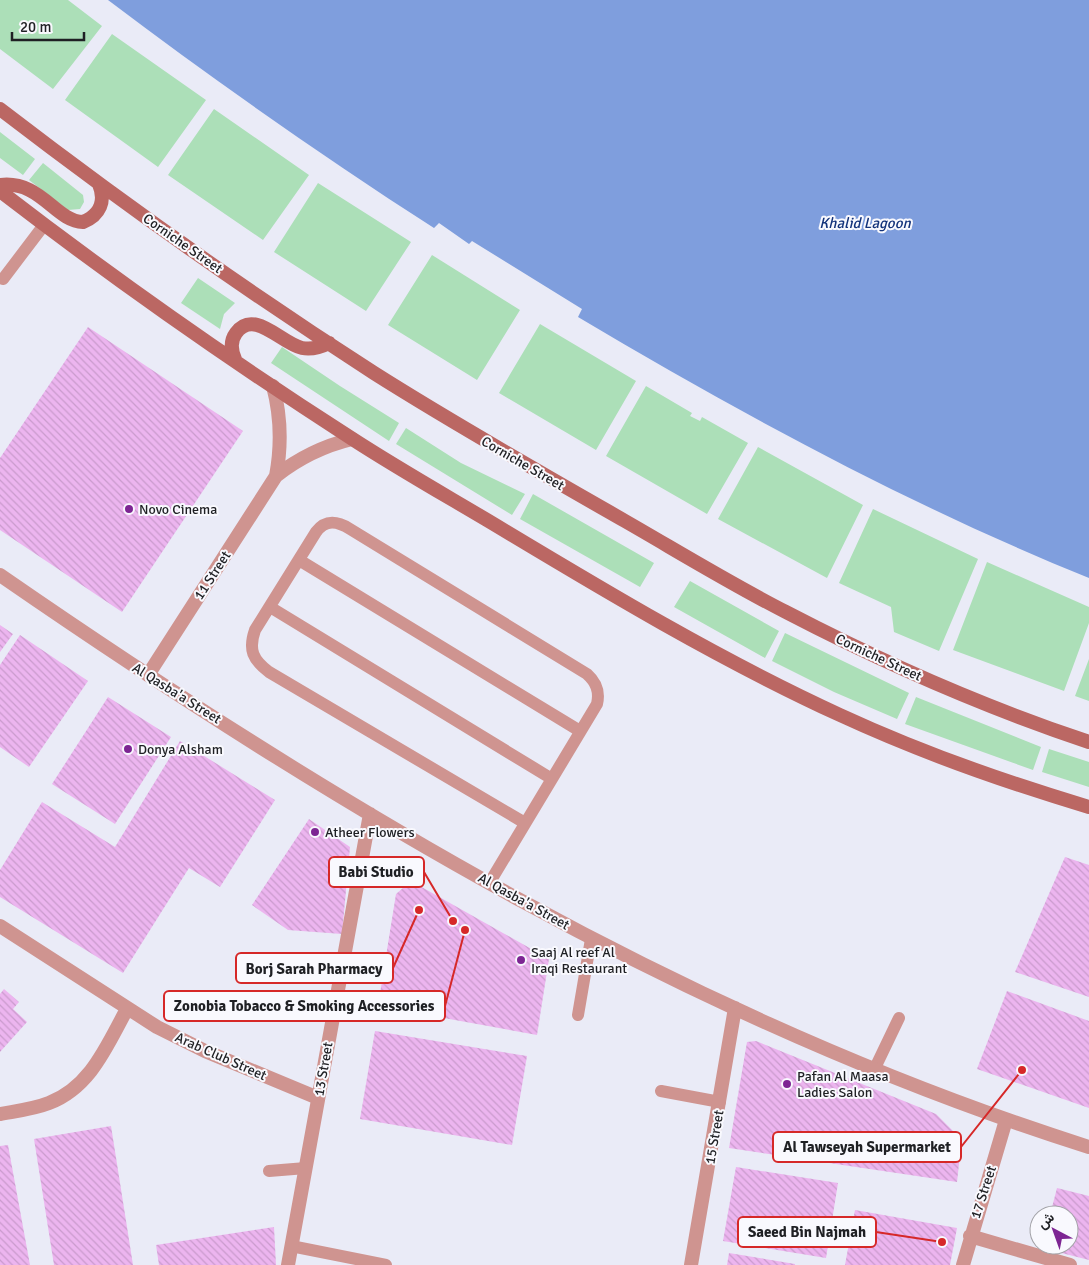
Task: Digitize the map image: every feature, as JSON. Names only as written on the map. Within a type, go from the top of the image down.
[{"type":"main road","name":"Corniche Street","points":[[0,109],[99,184],[329,343],[504,452],[784,611],[949,690],[1089,742]]},
{"type":"main road","points":[[0,185],[25,187],[70,218],[83,222],[96,214],[100,208],[103,193],[99,184]]},
{"type":"main road","points":[[0,191],[160,309],[352,439],[596,585],[709,649],[798,696],[934,754],[1034,791],[1089,807]]},
{"type":"main road","points":[[234,359],[232,352],[233,338],[236,332],[249,325],[263,326],[302,348],[316,348],[329,343]]},
{"type":"street","name":"11 Street","points":[[272,386],[278,403],[281,439],[276,476]]},
{"type":"street","name":"11 Street","points":[[148,675],[276,476],[290,465],[320,449],[352,439]]},
{"type":"street","name":"Al Qasba'a Street","points":[[0,575],[148,675],[370,814],[591,939],[735,1008],[875,1068],[1006,1120],[1089,1147]]},
{"type":"street","name":"13 Street","points":[[288,1265],[370,814]]},
{"type":"street","name":"Arab Club Street","points":[[0,926],[127,1009],[205,1051],[318,1098]]},
{"type":"street","name":"15 Street","points":[[691,1265],[735,1008]]},
{"type":"street","points":[[0,1114],[50,1103],[74,1089],[93,1069],[127,1009]]},
{"type":"street","name":"17 Street","points":[[962,1265],[1006,1120]]},
{"type":"street","points":[[970,1236],[1070,1265]]},
{"type":"lane","points":[[3,279],[44,225]]},
{"type":"lane","points":[[490,882],[580,731],[598,698],[597,687],[591,678],[359,534],[337,522],[324,524],[316,532],[255,630],[251,646],[252,653],[262,667],[525,823]]},
{"type":"lane","points":[[299,560],[580,731]]},
{"type":"lane","points":[[270,607],[552,779]]},
{"type":"lane","points":[[578,1015],[591,939]]},
{"type":"lane","points":[[875,1068],[899,1018]]},
{"type":"lane","points":[[661,1092],[720,1102]]},
{"type":"lane","points":[[269,1171],[306,1168]]},
{"type":"lane","points":[[291,1246],[386,1265]]},
{"type":"green space","points":[[0,0],[68,0],[102,26],[53,89],[0,49]]},
{"type":"green space","points":[[112,34],[206,100],[158,167],[65,100]]},
{"type":"green space","points":[[214,109],[309,175],[263,240],[168,175]]},
{"type":"green space","points":[[0,132],[35,159],[23,175],[0,158]]},
{"type":"green space","points":[[43,163],[83,195],[84,202],[80,209],[68,210],[29,180]]},
{"type":"green space","points":[[318,183],[411,242],[366,311],[274,252]]},
{"type":"green space","points":[[432,255],[520,310],[477,380],[388,325]]},
{"type":"green space","points":[[198,278],[235,303],[224,314],[220,329],[181,303]]},
{"type":"green space","points":[[540,324],[636,381],[596,450],[499,393]]},
{"type":"green space","points":[[282,347],[399,423],[389,441],[271,363]]},
{"type":"green space","points":[[646,386],[692,413],[690,416],[700,421],[702,417],[748,443],[707,514],[606,456]]},
{"type":"green space","points":[[406,428],[461,463],[525,494],[512,515],[396,444]]},
{"type":"green space","points":[[758,447],[863,505],[827,578],[718,519]]},
{"type":"green space","points":[[533,494],[654,563],[640,587],[520,519]]},
{"type":"green space","points":[[873,509],[978,559],[939,651],[894,632],[891,607],[839,583]]},
{"type":"green space","points":[[987,562],[1089,607],[1089,623],[1064,691],[953,650]]},
{"type":"green space","points":[[690,581],[779,631],[765,658],[674,607]]},
{"type":"green space","points":[[785,633],[909,693],[897,719],[834,692],[772,661]]},
{"type":"green space","points":[[1089,659],[1089,701],[1075,696]]},
{"type":"green space","points":[[916,697],[1041,747],[1033,770],[905,724]]},
{"type":"green space","points":[[1049,749],[1089,762],[1089,787],[1042,772]]},
{"type":"water","name":"Khalid Lagoon","points":[[108,0],[1089,0],[1089,578],[957,521],[893,490],[765,424],[578,317],[582,309],[472,241],[469,244],[439,223],[434,228],[392,201],[269,117]]},
{"type":"building","points":[[88,327],[243,431],[122,612],[0,530],[0,458]]},
{"type":"building","points":[[0,625],[13,634],[0,652]]},
{"type":"building","points":[[20,635],[88,681],[29,767],[0,747],[0,665]]},
{"type":"building","points":[[108,697],[171,737],[115,824],[52,784]]},
{"type":"building","points":[[180,741],[275,800],[220,887],[189,868],[123,973],[0,897],[0,870],[42,802],[115,847]]},
{"type":"building","points":[[309,819],[350,847],[342,934],[288,930],[252,905]]},
{"type":"building","points":[[1065,857],[1089,865],[1089,997],[1015,972]]},
{"type":"building","points":[[411,881],[549,959],[537,1035],[378,1006],[396,894]]},
{"type":"building","points":[[4,989],[19,1002],[13,1009],[27,1022],[0,1052],[0,994]]},
{"type":"building","points":[[1007,991],[1089,1021],[1089,1108],[977,1069]]},
{"type":"building","points":[[375,1031],[527,1056],[512,1145],[360,1119]]},
{"type":"building","points":[[756,1041],[936,1114],[957,1135],[960,1155],[957,1182],[729,1148],[747,1042]]},
{"type":"building","points":[[111,1126],[133,1265],[54,1265],[34,1139]]},
{"type":"building","points":[[8,1145],[30,1265],[0,1265],[0,1146]]},
{"type":"building","points":[[736,1167],[838,1183],[826,1258],[723,1241]]},
{"type":"building","points":[[1057,1188],[1089,1196],[1089,1260],[1069,1255],[1079,1255],[1079,1205],[1053,1205]]},
{"type":"building","points":[[855,1210],[957,1228],[950,1265],[845,1265]]},
{"type":"building","points":[[274,1227],[276,1265],[159,1265],[156,1245]]},
{"type":"building","points":[[729,1253],[795,1264],[795,1265],[727,1265]]},
{"type":"place","name":"Novo Cinema","points":[[129,509]]},
{"type":"place","name":"Donya Alsham","points":[[128,749]]},
{"type":"place","name":"Atheer Flowers","points":[[315,832]]},
{"type":"place","name":"Borj Sarah Pharmacy","points":[[419,910]]},
{"type":"place","name":"Babi Studio","points":[[453,921]]},
{"type":"place","name":"Zonobia Tobacco & Smoking Accessories","points":[[465,930]]},
{"type":"place","name":"Saaj Al reef Al Iraqi Restaurant","points":[[521,960]]},
{"type":"place","name":"Al Tawseyah Supermarket","points":[[1022,1070]]},
{"type":"place","name":"Pafan Al Maasa Ladies Salon","points":[[787,1084]]},
{"type":"place","name":"Saeed Bin Najmah","points":[[942,1242]]}]
